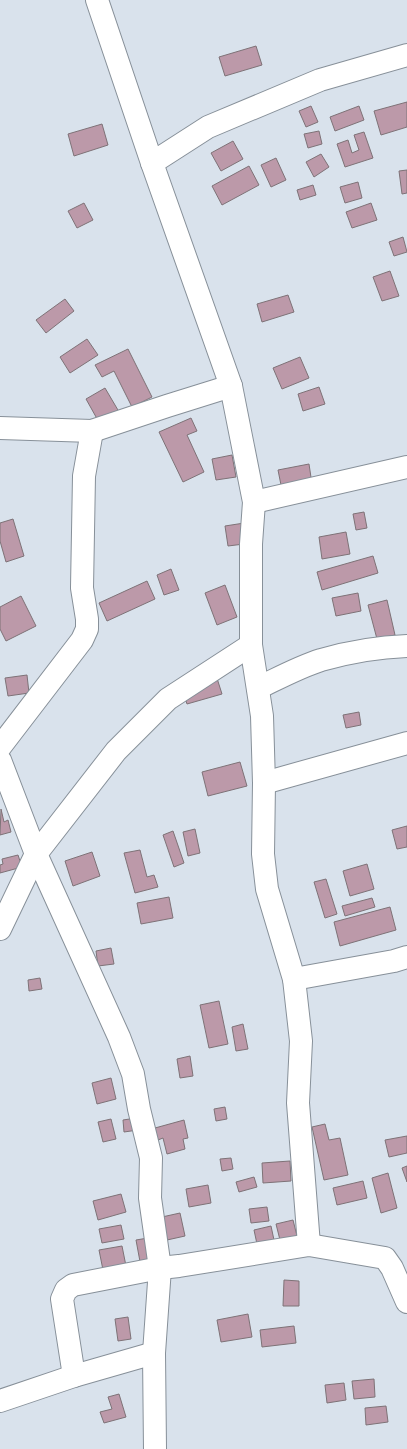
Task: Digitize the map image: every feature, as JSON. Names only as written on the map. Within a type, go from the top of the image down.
[{"type":"street","points":[[97,0],[152,163],[231,386],[254,502],[251,544],[251,645],[262,716],[264,783],[263,854],[267,889],[294,979],[301,1041],[298,1103],[309,1245]]},
{"type":"street","points":[[152,163],[208,127],[320,80],[407,55]]},
{"type":"street","points":[[0,428],[92,431],[231,386]]},
{"type":"street","points":[[0,747],[82,640],[87,629],[87,619],[82,588],[82,523],[84,476],[92,431]]},
{"type":"street","points":[[254,502],[407,467]]},
{"type":"street","points":[[0,929],[36,854],[116,751],[168,699],[251,645]]},
{"type":"street","points":[[258,688],[291,672],[321,660],[368,650],[407,646]]},
{"type":"street","points":[[264,783],[407,743]]},
{"type":"street","points":[[0,760],[36,854],[119,1037],[133,1074],[139,1109],[151,1158],[150,1198],[160,1268],[154,1353],[155,1449]]},
{"type":"street","points":[[294,979],[394,961],[407,957]]},
{"type":"street","points":[[74,1376],[62,1299],[66,1290],[73,1285],[160,1268],[309,1245],[385,1258],[392,1268],[407,1302]]},
{"type":"street","points":[[0,1401],[74,1376],[154,1353]]},
{"type":"building","points":[[256,46],[262,65],[225,76],[219,57]]},
{"type":"building","points":[[407,102],[407,127],[381,135],[374,111]]},
{"type":"building","points":[[311,106],[318,122],[306,127],[299,111]]},
{"type":"building","points":[[359,106],[364,120],[335,131],[330,117]]},
{"type":"building","points":[[102,124],[108,145],[74,156],[68,134]]},
{"type":"building","points":[[319,131],[322,144],[308,148],[304,134]]},
{"type":"building","points":[[364,132],[373,158],[345,167],[337,144],[348,140],[352,153],[359,150],[354,135]]},
{"type":"building","points":[[233,141],[243,159],[221,171],[211,153]]},
{"type":"building","points":[[321,154],[329,167],[314,177],[306,162]]},
{"type":"building","points":[[276,158],[286,180],[271,187],[261,165]]},
{"type":"building","points":[[249,166],[259,185],[222,205],[212,186]]},
{"type":"building","points":[[407,170],[407,193],[402,194],[399,171]]},
{"type":"building","points":[[358,182],[362,198],[345,203],[340,187]]},
{"type":"building","points":[[313,185],[316,195],[300,200],[297,190]]},
{"type":"building","points":[[84,203],[93,220],[77,228],[68,211]]},
{"type":"building","points":[[371,203],[377,220],[352,228],[346,212]]},
{"type":"building","points":[[403,237],[407,252],[394,256],[389,242]]},
{"type":"building","points":[[390,271],[399,296],[382,301],[373,277]]},
{"type":"building","points":[[288,295],[294,312],[262,322],[257,304]]},
{"type":"building","points":[[65,299],[74,311],[46,333],[36,320]]},
{"type":"building","points":[[87,339],[98,355],[70,373],[60,357]]},
{"type":"building","points":[[128,349],[152,397],[132,407],[114,371],[102,377],[95,365]]},
{"type":"building","points":[[300,357],[309,378],[282,389],[273,368]]},
{"type":"building","points":[[319,387],[325,404],[303,411],[298,394]]},
{"type":"building","points":[[105,388],[125,422],[105,433],[86,399]]},
{"type":"building","points":[[191,418],[197,431],[187,435],[204,472],[183,482],[159,432]]},
{"type":"building","points":[[232,455],[236,477],[216,480],[212,459]]},
{"type":"building","points":[[309,464],[312,484],[282,490],[278,470]]},
{"type":"building","points":[[364,512],[367,528],[356,530],[353,514]]},
{"type":"building","points":[[13,519],[24,556],[6,562],[0,541],[0,523]]},
{"type":"building","points":[[257,521],[260,542],[228,546],[225,526]]},
{"type":"building","points":[[346,532],[350,554],[322,559],[319,537]]},
{"type":"building","points":[[373,556],[378,573],[322,590],[317,572]]},
{"type":"building","points":[[171,569],[179,590],[164,595],[157,575]]},
{"type":"building","points":[[147,581],[155,599],[107,621],[99,603]]},
{"type":"building","points":[[225,585],[237,617],[217,625],[205,593]]},
{"type":"building","points":[[358,593],[361,611],[336,616],[332,598]]},
{"type":"building","points":[[21,596],[36,626],[6,641],[0,629],[0,607]]},
{"type":"building","points":[[387,600],[395,635],[377,639],[368,605]]},
{"type":"building","points":[[215,672],[222,694],[187,704],[180,683]]},
{"type":"building","points":[[27,675],[29,693],[8,696],[5,678]]},
{"type":"building","points":[[359,712],[361,725],[346,728],[343,715]]},
{"type":"building","points":[[240,762],[247,786],[208,796],[202,772]]},
{"type":"building","points":[[1,809],[4,822],[8,820],[11,832],[0,835]]},
{"type":"building","points":[[407,826],[407,847],[397,849],[392,830]]},
{"type":"building","points":[[195,829],[200,853],[188,856],[183,832]]},
{"type":"building","points":[[173,831],[184,863],[174,867],[163,835]]},
{"type":"building","points":[[140,850],[147,877],[154,875],[158,887],[135,893],[124,853]]},
{"type":"building","points":[[92,852],[100,876],[73,886],[65,861]]},
{"type":"building","points":[[18,855],[22,867],[0,873],[0,865],[3,864],[2,859]]},
{"type":"building","points":[[367,864],[374,889],[350,896],[343,871]]},
{"type":"building","points":[[326,879],[337,914],[325,918],[314,882]]},
{"type":"building","points":[[169,897],[173,918],[141,924],[137,903]]},
{"type":"building","points":[[372,898],[375,907],[345,916],[342,906]]},
{"type":"building","points":[[390,907],[396,930],[340,946],[334,922]]},
{"type":"building","points":[[111,948],[114,964],[98,966],[96,951]]},
{"type":"building","points":[[40,978],[42,989],[29,991],[28,980]]},
{"type":"building","points":[[219,1001],[228,1044],[209,1048],[200,1005]]},
{"type":"building","points":[[243,1024],[248,1049],[236,1051],[232,1027]]},
{"type":"building","points":[[190,1056],[193,1076],[180,1078],[177,1059]]},
{"type":"building","points":[[111,1078],[116,1099],[97,1104],[92,1083]]},
{"type":"building","points":[[225,1107],[227,1119],[216,1121],[214,1109]]},
{"type":"building","points":[[136,1118],[138,1130],[124,1132],[123,1120]]},
{"type":"building","points":[[111,1119],[116,1139],[103,1142],[98,1122]]},
{"type":"building","points":[[184,1120],[188,1138],[183,1139],[185,1149],[167,1154],[163,1138],[158,1140],[155,1128]]},
{"type":"building","points":[[325,1124],[329,1140],[340,1138],[348,1175],[324,1180],[312,1127]]},
{"type":"building","points":[[407,1136],[407,1153],[389,1157],[385,1140]]},
{"type":"building","points":[[231,1158],[233,1169],[222,1171],[220,1159]]},
{"type":"building","points":[[290,1161],[291,1181],[263,1183],[262,1163]]},
{"type":"building","points":[[407,1166],[407,1182],[402,1168]]},
{"type":"building","points":[[388,1173],[397,1208],[381,1213],[372,1178]]},
{"type":"building","points":[[254,1177],[257,1187],[239,1192],[236,1182]]},
{"type":"building","points":[[363,1181],[367,1198],[337,1205],[333,1188]]},
{"type":"building","points":[[208,1185],[211,1203],[189,1207],[186,1189]]},
{"type":"building","points":[[121,1194],[126,1212],[98,1220],[93,1201]]},
{"type":"building","points":[[267,1207],[269,1221],[251,1223],[249,1209]]},
{"type":"building","points":[[180,1213],[185,1236],[167,1240],[162,1217]]},
{"type":"building","points":[[293,1220],[297,1236],[280,1240],[276,1224]]},
{"type":"building","points":[[121,1225],[124,1239],[102,1243],[99,1229]]},
{"type":"building","points":[[271,1226],[274,1240],[257,1244],[254,1230]]},
{"type":"building","points":[[148,1238],[154,1265],[141,1267],[136,1240]]},
{"type":"building","points":[[122,1246],[126,1266],[103,1270],[99,1250]]},
{"type":"building","points":[[284,1280],[299,1281],[299,1306],[283,1306]]},
{"type":"building","points":[[248,1314],[252,1337],[221,1342],[217,1320]]},
{"type":"building","points":[[128,1317],[131,1339],[118,1341],[115,1319]]},
{"type":"building","points":[[294,1326],[296,1343],[262,1347],[260,1330]]},
{"type":"building","points":[[374,1379],[375,1397],[354,1399],[352,1381]]},
{"type":"building","points":[[344,1383],[346,1400],[327,1403],[325,1385]]},
{"type":"building","points":[[119,1394],[126,1417],[104,1423],[100,1412],[112,1409],[108,1397]]},
{"type":"building","points":[[386,1406],[388,1422],[366,1425],[365,1408]]}]
